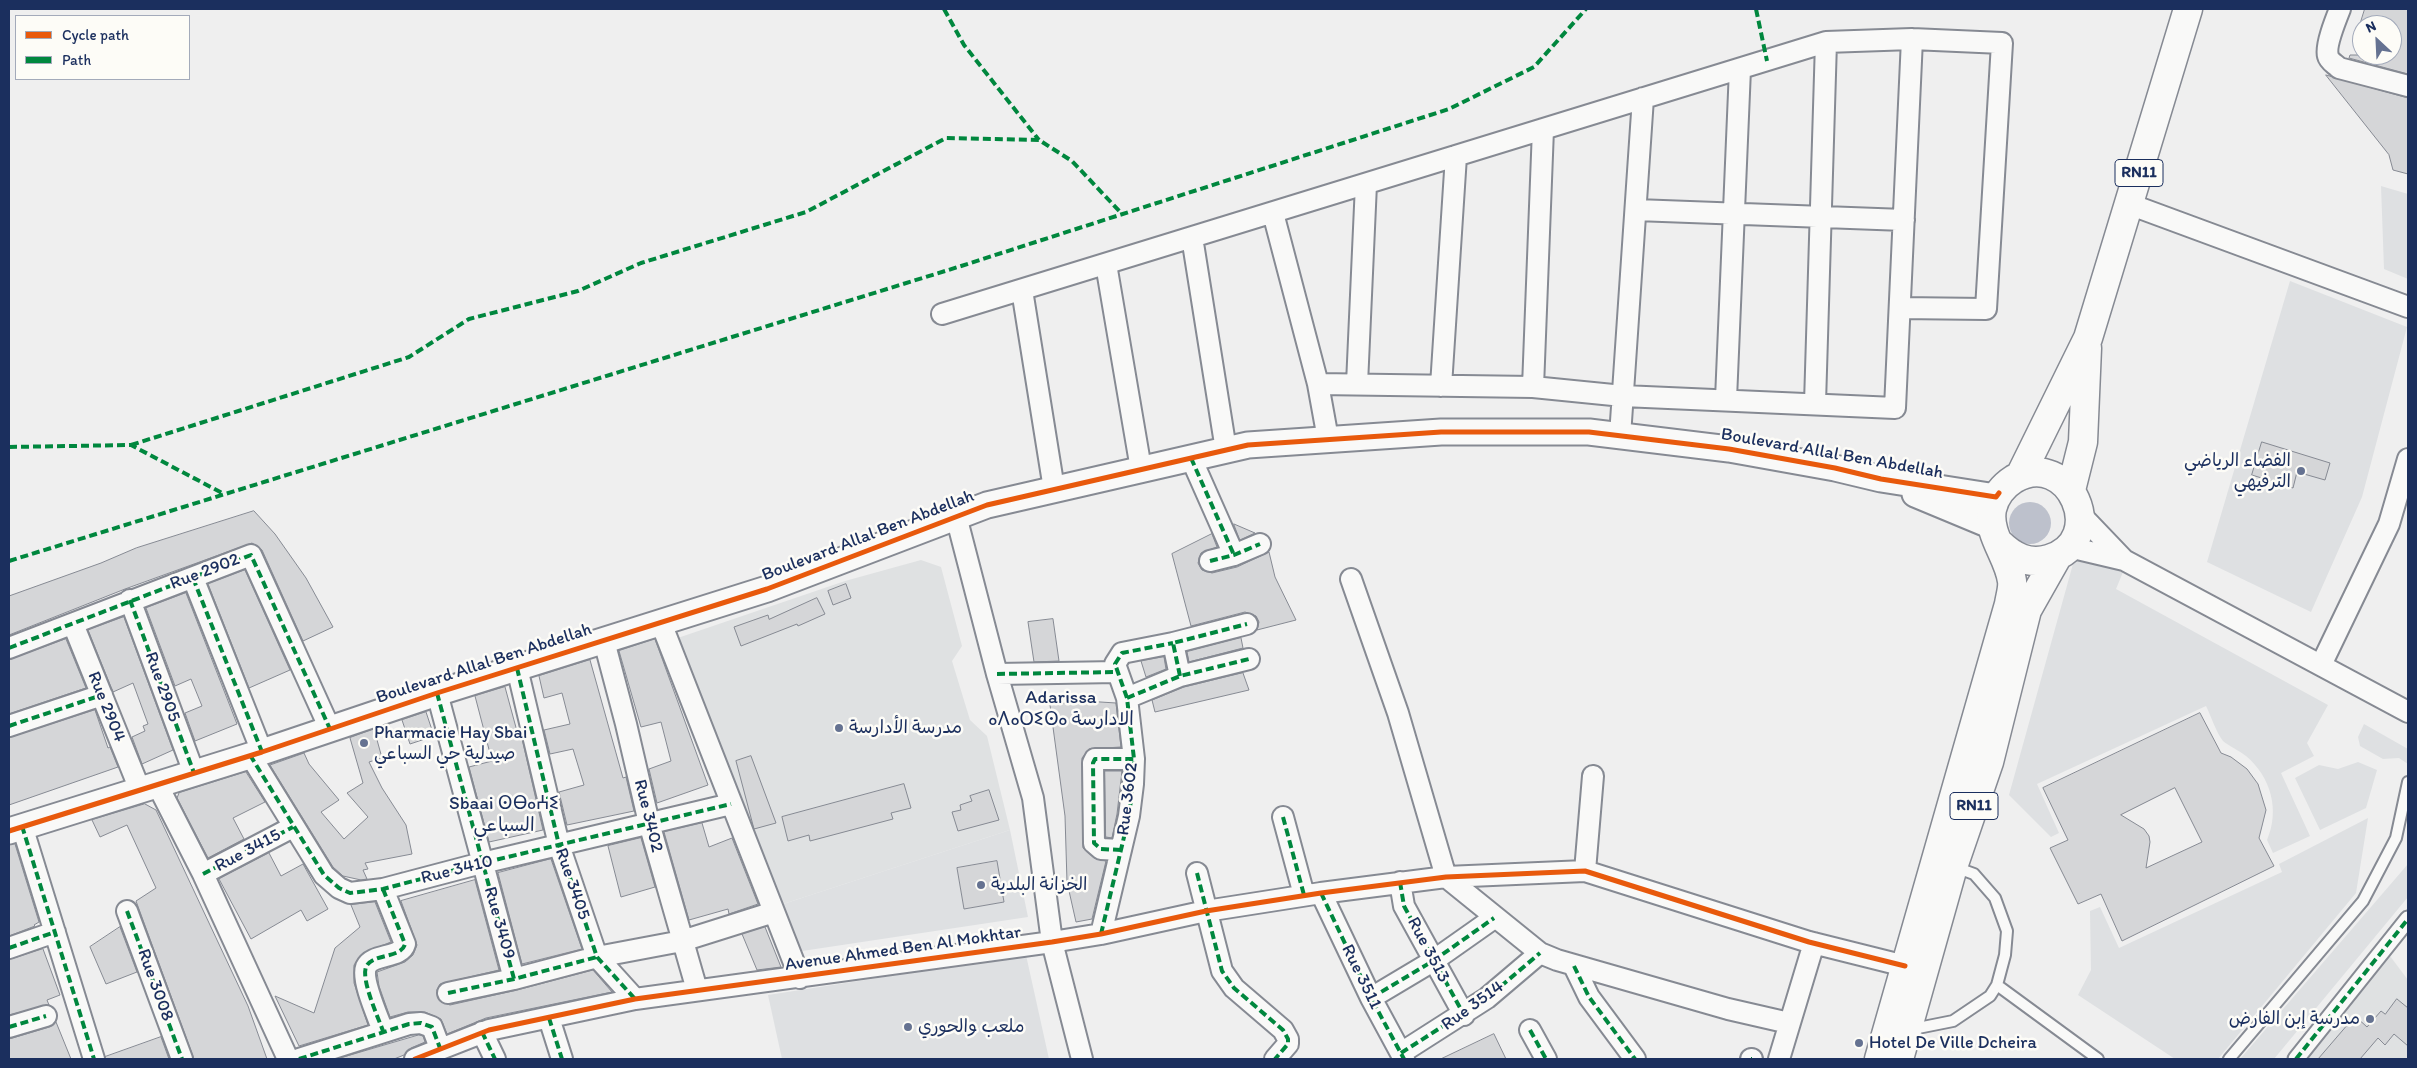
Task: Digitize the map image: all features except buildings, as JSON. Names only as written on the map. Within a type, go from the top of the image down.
[{"type":"main road","name":"RN11","points":[[1879,1059],[2009,604],[2012,583],[1995,534],[1992,509],[1999,493],[2008,483],[2020,476],[2088,338],[2188,9]]},
{"type":"main road","name":"RN11","points":[[1899,1059],[1953,867],[1990,762],[2027,610],[2063,552],[2077,535],[2076,502],[2083,442],[2088,338]]},
{"type":"main road","points":[[2020,476],[2034,473],[2060,480],[2076,502]]},
{"type":"main road","points":[[1995,534],[2010,554],[2025,560],[2041,562],[2063,552]]},
{"type":"street","points":[[2340,9],[2328,46],[2328,56],[2339,68],[2408,86]]},
{"type":"street","points":[[1318,384],[1533,387],[1623,396],[1726,399],[1895,408],[1912,39]]},
{"type":"street","points":[[942,314],[1826,42],[1912,39],[2002,43],[1986,308],[1900,308]]},
{"type":"street","points":[[1815,403],[1826,42]]},
{"type":"street","points":[[1726,399],[1740,69]]},
{"type":"street","points":[[1620,436],[1643,98]]},
{"type":"street","points":[[1533,387],[1543,129]]},
{"type":"street","points":[[1441,386],[1456,156]]},
{"type":"street","points":[[1356,384],[1366,184]]},
{"type":"street","points":[[2129,204],[2408,307]]},
{"type":"street","points":[[1636,210],[1904,220]]},
{"type":"street","points":[[1273,213],[1318,384],[1328,439]]},
{"type":"street","points":[[1192,237],[1226,450]]},
{"type":"street","points":[[1106,264],[1141,469]]},
{"type":"street","points":[[1022,290],[1054,489]]},
{"type":"street","name":"Boulevard Allal Ben Abdellah","points":[[15,829],[256,754],[437,693],[768,589],[987,505],[1248,445],[1441,432],[1589,432],[1729,449],[1835,468],[1881,480],[1996,496],[1999,493]]},
{"type":"street","points":[[1191,458],[1234,555]]},
{"type":"street","points":[[2321,665],[2389,524],[2408,459]]},
{"type":"street","name":"Boulevard Allal Ben Abdellah","points":[[1881,480],[1995,534]]},
{"type":"street","points":[[2076,502],[2124,560]]},
{"type":"street","points":[[956,516],[997,674],[1033,798],[1052,942],[1082,1059]]},
{"type":"street","points":[[1210,561],[1234,555],[1260,544]]},
{"type":"street","points":[[2063,552],[2124,560],[2408,712]]},
{"type":"street","name":"Rue 2902","points":[[9,648],[251,555],[330,729]]},
{"type":"street","name":"Rue 3410","points":[[193,578],[256,754],[294,827],[331,882],[350,893],[382,889],[482,863],[732,804]]},
{"type":"street","points":[[1351,580],[1398,713],[1446,877],[1494,918],[1540,953],[1574,966],[1728,1009],[1789,1023]]},
{"type":"street","name":"Rue 2905","points":[[130,600],[194,773]]},
{"type":"street","points":[[661,623],[800,978]]},
{"type":"street","name":"Rue 2904","points":[[73,624],[102,695],[148,787],[203,874],[288,1059]]},
{"type":"street","points":[[997,674],[1116,668],[1122,653],[1247,624]]},
{"type":"street","name":"Rue 3402","points":[[604,640],[649,824],[697,990]]},
{"type":"street","points":[[1173,642],[1180,676]]},
{"type":"street","points":[[1127,698],[1180,676],[1249,659]]},
{"type":"street","name":"Rue 3405","points":[[516,668],[559,845],[597,957],[635,999]]},
{"type":"street","name":"Rue 3602","points":[[1101,934],[1130,808],[1134,759],[1127,698],[1116,668]]},
{"type":"street","name":"Rue 3409","points":[[437,693],[514,979]]},
{"type":"street","points":[[9,726],[102,695]]},
{"type":"street","points":[[1121,850],[1101,849],[1094,843],[1093,763],[1095,760],[1134,759]]},
{"type":"street","points":[[1585,871],[1593,776]]},
{"type":"street","name":"Rue 3511","points":[[1283,817],[1312,894],[1402,1056]]},
{"type":"street","name":"Rue 3415","points":[[203,874],[294,827]]},
{"type":"street","points":[[15,829],[55,932],[94,1059]]},
{"type":"street","name":"Avenue Ahmed Ben Al Mokhtar","points":[[429,1055],[482,1032],[635,999],[800,978],[1052,942],[1101,934],[1206,911],[1312,894],[1446,877],[1585,871],[1814,943],[1905,966]]},
{"type":"street","points":[[1197,873],[1222,971],[1234,988],[1286,1035],[1288,1044],[1275,1059]]},
{"type":"street","name":"Rue 3513","points":[[1400,882],[1404,906],[1464,1014]]},
{"type":"street","points":[[382,889],[405,944],[402,950],[370,962],[365,969],[367,985],[383,1031]]},
{"type":"street","name":"Rue 3008","points":[[127,911],[182,1059]]},
{"type":"street","points":[[448,993],[514,979],[597,957],[682,941],[774,912]]},
{"type":"street","points":[[1370,998],[1434,962],[1494,918]]},
{"type":"street","points":[[2296,1059],[2408,919]]},
{"type":"street","points":[[9,948],[55,932]]},
{"type":"street","points":[[1779,1059],[1814,943]]},
{"type":"street","name":"Rue 3514","points":[[1402,1056],[1487,998],[1540,953]]},
{"type":"street","points":[[1574,966],[1589,997],[1635,1059]]},
{"type":"street","points":[[9,1027],[46,1016]]},
{"type":"street","points":[[549,1018],[562,1059]]},
{"type":"street","points":[[299,1059],[409,1024],[427,1024],[432,1027],[429,1055]]},
{"type":"street","points":[[1530,1030],[1546,1059]]},
{"type":"street","points":[[482,1032],[495,1059]]},
{"type":"lane","points":[[2228,1059],[2363,901],[2396,838],[2408,782]]},
{"type":"lane","points":[[1907,1030],[1952,1021],[1990,996],[1997,985],[2005,955],[2007,931],[1995,898],[1974,874],[1953,867]]},
{"type":"lane","points":[[1997,985],[2098,1059]]},
{"type":"shaded area","points":[[2381,186],[2408,194],[2408,279],[2384,269]]},
{"type":"shaded area","name":"الفضاء الرياضي الترفيهي","points":[[2290,281],[2407,327],[2362,497],[2311,612],[2207,562]]},
{"type":"shaded area","points":[[2034,502],[2042,505],[2048,511],[2051,523],[2048,535],[2042,541],[2026,544],[2018,541],[2012,535],[2009,519],[2012,511],[2018,505]]},
{"type":"shaded area","points":[[2076,553],[2123,572],[2116,589],[2328,705],[2307,743],[2314,756],[2281,773],[2310,836],[2273,853],[2267,840],[2271,829],[2273,806],[2267,784],[2255,764],[2223,741],[2206,706],[2037,784],[2059,833],[2051,837],[2009,795]]},
{"type":"shaded area","name":"مدرسة الأدارسة","points":[[921,560],[941,567],[962,646],[952,661],[970,720],[987,736],[1010,830],[774,907],[666,642],[845,581]]},
{"type":"shaded area","points":[[2364,724],[2408,749],[2408,764],[2399,758],[2383,759],[2360,746],[2358,737]]},
{"type":"shaded area","points":[[2358,762],[2377,770],[2366,808],[2320,830],[2295,778],[2319,765],[2338,769]]},
{"type":"shaded area","points":[[2368,818],[2356,893],[2218,1059],[2175,1059],[2078,995],[2091,970],[2090,911],[2100,907],[2119,948],[2282,872],[2279,864]]},
{"type":"shaded area","points":[[1010,830],[1028,917],[789,953],[774,907]],"holes":[[[997,861],[1004,902],[964,909],[957,868]]]},
{"type":"shaded area","points":[[2408,864],[2408,897],[2274,1059],[2240,1059]]},
{"type":"shaded area","name":"مدرسة إبن الفارض","points":[[2387,952],[2408,980],[2408,1059],[2298,1059]]},
{"type":"shaded area","name":"ملعب والحوري","points":[[1026,955],[1049,1059],[782,1059],[768,995]]},
{"type":"marked path","points":[[944,9],[964,45],[1039,140]]},
{"type":"marked path","points":[[9,561],[958,267],[1449,109],[1534,67],[1586,9]]},
{"type":"marked path","points":[[1756,9],[1767,61]]},
{"type":"marked path","points":[[131,445],[409,357],[469,319],[578,291],[641,263],[806,212],[946,138],[1039,140],[1072,161],[1122,214]]},
{"type":"marked path","points":[[9,447],[131,445],[224,494]]},
{"type":"marked path","points":[[1191,458],[1234,555]]},
{"type":"marked path","points":[[1210,561],[1234,555],[1260,544]]},
{"type":"marked path","points":[[9,648],[251,555],[330,729]]},
{"type":"marked path","points":[[193,578],[262,752]]},
{"type":"marked path","points":[[130,600],[194,773]]},
{"type":"marked path","points":[[1180,676],[1173,643],[1247,624]]},
{"type":"marked path","points":[[1101,934],[1129,816],[1133,784],[1134,759],[1127,698],[1115,664],[1122,653],[1173,643]]},
{"type":"marked path","points":[[1127,698],[1180,676],[1249,659]]},
{"type":"marked path","points":[[517,668],[559,845],[597,957],[635,999]]},
{"type":"marked path","points":[[997,674],[1117,672]]},
{"type":"marked path","points":[[437,693],[514,979]]},
{"type":"marked path","points":[[9,726],[102,695]]},
{"type":"marked path","points":[[250,755],[324,875],[339,888],[350,893],[383,889],[474,865],[731,804]]},
{"type":"marked path","points":[[1121,850],[1101,849],[1094,843],[1093,763],[1095,759],[1134,759]]},
{"type":"marked path","points":[[1283,817],[1304,895]]},
{"type":"marked path","points":[[22,826],[94,1059]]},
{"type":"marked path","points":[[203,874],[293,827]]},
{"type":"marked path","points":[[1197,873],[1222,971],[1234,988],[1283,1030],[1288,1039],[1288,1044],[1275,1059]]},
{"type":"marked path","points":[[1400,882],[1404,906],[1464,1015]]},
{"type":"marked path","points":[[383,889],[405,944],[398,952],[374,960],[366,967],[365,973],[368,989],[383,1031]]},
{"type":"marked path","points":[[1321,893],[1371,998],[1404,1059]]},
{"type":"marked path","points":[[127,911],[182,1059]]},
{"type":"marked path","points":[[1371,998],[1433,961],[1494,918]]},
{"type":"marked path","points":[[2296,1059],[2408,919]]},
{"type":"marked path","points":[[9,948],[55,932]]},
{"type":"marked path","points":[[1401,1053],[1487,998],[1540,953]]},
{"type":"marked path","points":[[448,993],[514,979],[597,957]]},
{"type":"marked path","points":[[1574,966],[1589,997],[1635,1059]]},
{"type":"marked path","points":[[9,1027],[46,1016]]},
{"type":"marked path","points":[[549,1018],[562,1059]]},
{"type":"marked path","points":[[299,1059],[409,1024],[421,1023],[432,1027],[440,1048]]},
{"type":"marked path","points":[[1530,1030],[1546,1059]]},
{"type":"marked path","points":[[482,1032],[495,1059]]},
{"type":"cycle path","points":[[9,831],[262,752],[437,693],[767,589],[987,505],[1248,445],[1441,432],[1589,432],[1729,449],[1835,468],[1881,479],[1996,497],[1999,493]]},
{"type":"cycle path","points":[[415,1059],[489,1030],[635,999],[1052,942],[1101,934],[1206,911],[1321,893],[1446,877],[1585,871],[1809,942],[1905,966]]},
{"type":"place","name":"الفضاء الرياضي الترفيهي","points":[[2301,471]]},
{"type":"place","name":"مدرسة الأدارسة","points":[[839,728]]},
{"type":"place","name":"Pharmacie Hay Sbai صيدلية حي السباعي","points":[[364,743]]},
{"type":"place","name":"الخزانة البلدية","points":[[981,885]]},
{"type":"place","name":"مدرسة إبن الفارض","points":[[2370,1019]]},
{"type":"place","name":"ملعب والحوري","points":[[908,1027]]},
{"type":"place","name":"Hotel De Ville Dcheira","points":[[1859,1043]]},
{"type":"district","name":"Adarissa ⴰⴷⴰⵔⵉⵙⴰ الادارسة","points":[[1061,709]]},
{"type":"district","name":"Sbaai ⵙⴱⴰⵄⵉ السباعي","points":[[504,815]]}]
